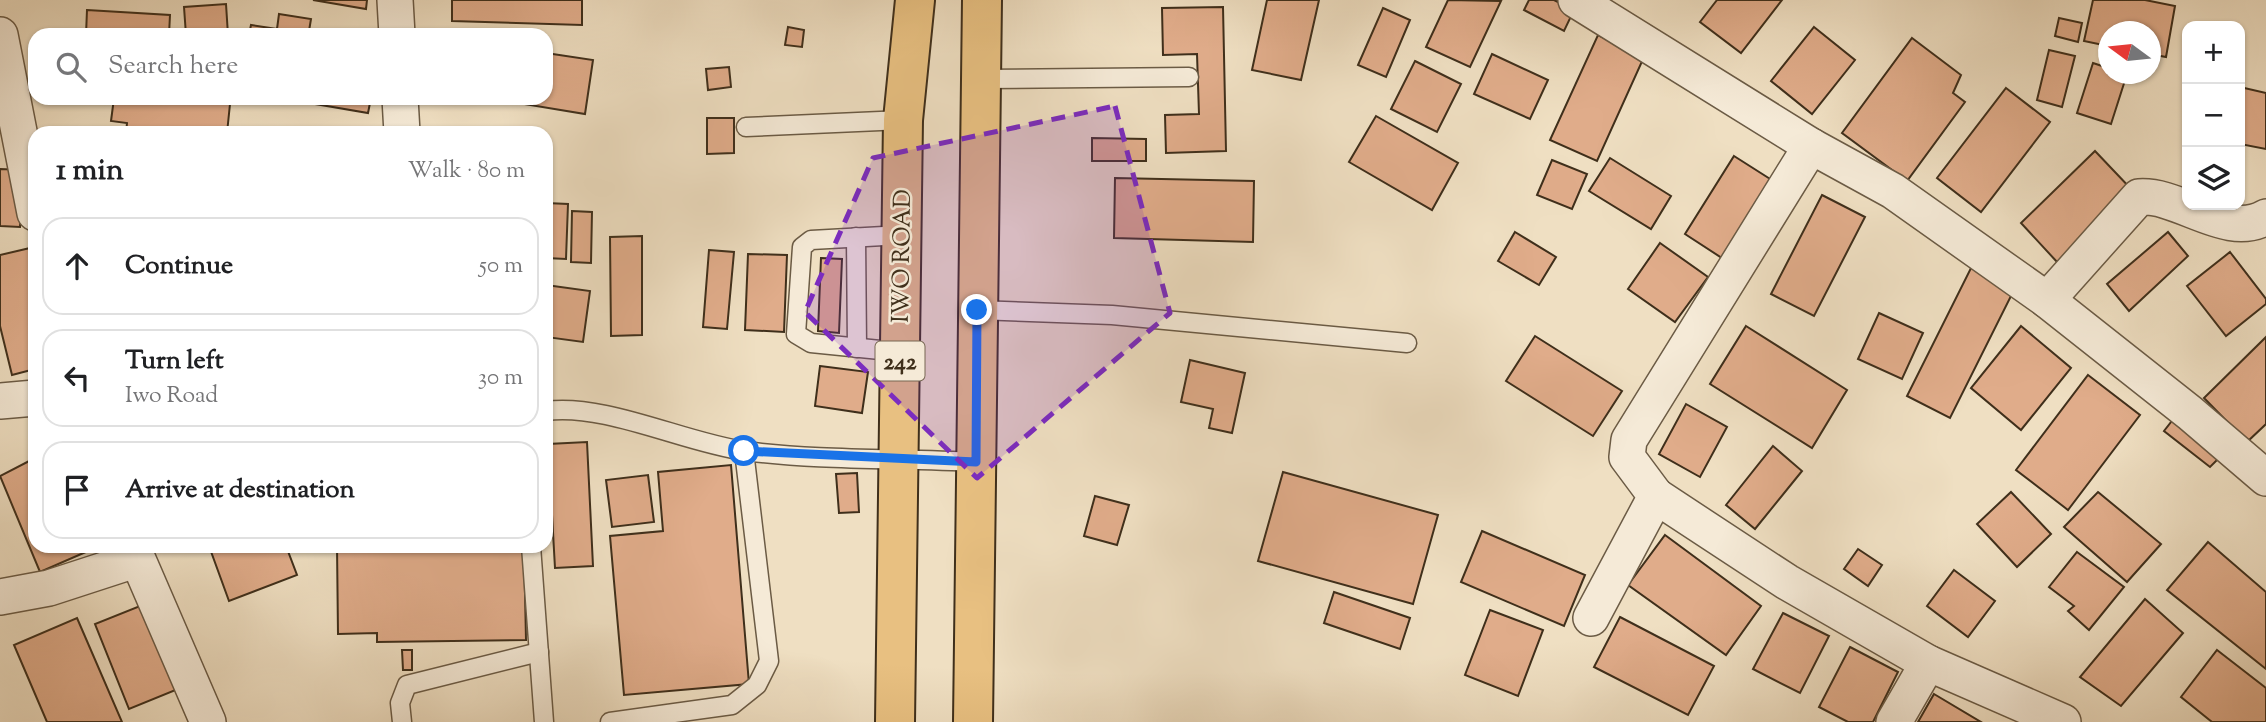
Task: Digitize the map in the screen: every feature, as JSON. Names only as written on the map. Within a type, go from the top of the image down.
[{"type":"main road","name":"IWO ROAD","points":[[895,722],[903,120],[915,0]]},
{"type":"main road","points":[[973,722],[982,0]]},
{"type":"street","points":[[395,0],[397,28]]},
{"type":"street","points":[[1576,0],[1811,146],[1894,191],[2047,300],[2190,413],[2266,478]]},
{"type":"street","points":[[0,35],[28,177]]},
{"type":"street","points":[[400,105],[402,126]]},
{"type":"street","points":[[1811,146],[1629,440],[1627,457],[1656,496],[1787,582],[1928,663],[2063,722]]},
{"type":"street","points":[[2047,300],[2139,197],[2156,196],[2230,223],[2257,222],[2266,217]]},
{"type":"street","points":[[0,401],[28,398]]},
{"type":"street","points":[[1591,618],[1656,496]]},
{"type":"street","points":[[0,597],[49,588],[133,553],[208,722]]},
{"type":"street","points":[[1894,722],[1928,663]]},
{"type":"lane","points":[[980,79],[1189,77]]},
{"type":"lane","points":[[746,127],[903,120]]},
{"type":"lane","points":[[900,352],[811,343],[796,334],[802,247],[811,240],[901,235]]},
{"type":"lane","points":[[856,237],[857,348]]},
{"type":"lane","points":[[977,310],[1112,315],[1407,343]]},
{"type":"lane","points":[[553,410],[561,409],[646,425],[744,451],[976,462]]},
{"type":"lane","points":[[610,722],[732,705],[757,685],[768,661],[744,451]]},
{"type":"lane","points":[[532,553],[544,722]]},
{"type":"lane","points":[[402,722],[400,703],[407,685],[539,652]]},
{"type":"highlighted area","points":[[1115,106],[1170,313],[977,478],[805,312],[873,158]]},
{"type":"building","points":[[313,0],[367,0],[366,9]]},
{"type":"building","points":[[452,0],[582,0],[582,25],[452,21]]},
{"type":"building","points":[[1267,0],[1319,0],[1301,80],[1252,70]]},
{"type":"building","points":[[1448,0],[1501,1],[1470,67],[1426,47]]},
{"type":"building","points":[[1529,0],[1554,0],[1574,10],[1564,31],[1524,10]]},
{"type":"building","points":[[1717,0],[1782,0],[1741,53],[1700,22]]},
{"type":"building","points":[[2093,0],[2145,0],[2175,6],[2166,57],[2161,56],[2161,21],[2098,21],[2098,44],[2084,41]]},
{"type":"building","points":[[226,4],[228,28],[186,28],[184,7]]},
{"type":"building","points":[[1223,7],[1226,151],[1166,153],[1165,115],[1199,114],[1197,54],[1163,55],[1162,8]]},
{"type":"building","points":[[1383,8],[1410,20],[1386,77],[1358,65]]},
{"type":"building","points":[[87,10],[170,15],[169,28],[86,28]]},
{"type":"building","points":[[279,14],[311,19],[310,28],[277,28]]},
{"type":"building","points":[[2059,18],[2082,23],[2078,42],[2055,36]]},
{"type":"building","points":[[788,27],[804,30],[802,47],[785,45]]},
{"type":"building","points":[[1814,27],[1855,60],[1812,114],[1771,81]]},
{"type":"building","points":[[1598,35],[1644,57],[1597,161],[1550,140]]},
{"type":"building","points":[[1912,38],[1961,75],[1953,93],[1965,102],[1907,181],[1842,133]]},
{"type":"building","points":[[2049,50],[2075,56],[2062,107],[2037,100]]},
{"type":"building","points":[[553,54],[593,60],[585,114],[530,105],[553,105]]},
{"type":"building","points":[[1492,54],[1548,80],[1530,119],[1474,94]]},
{"type":"building","points":[[1415,61],[1461,84],[1437,132],[1391,109]]},
{"type":"building","points":[[2093,63],[2098,65],[2098,84],[2124,84],[2111,124],[2077,113]]},
{"type":"building","points":[[729,67],[731,87],[708,90],[706,69]]},
{"type":"building","points":[[2006,88],[2050,122],[1981,212],[1937,178]]},
{"type":"building","points":[[2245,88],[2266,93],[2266,149],[2245,145]]},
{"type":"building","points":[[113,105],[230,105],[228,126],[127,126],[127,123],[111,121]]},
{"type":"building","points":[[321,105],[370,105],[368,113]]},
{"type":"building","points":[[1376,116],[1458,163],[1432,210],[1349,162]]},
{"type":"building","points":[[707,118],[734,118],[734,153],[707,154]]},
{"type":"building","points":[[1092,138],[1146,139],[1146,161],[1092,161]]},
{"type":"building","points":[[2095,151],[2133,191],[2058,263],[2021,223]]},
{"type":"building","points":[[1734,156],[1778,184],[1728,262],[1685,234]]},
{"type":"building","points":[[1610,158],[1671,196],[1651,229],[1589,191]]},
{"type":"building","points":[[1552,160],[1587,174],[1572,209],[1537,195]]},
{"type":"building","points":[[0,169],[23,170],[20,227],[0,226]]},
{"type":"building","points":[[1115,178],[1254,181],[1253,242],[1114,238]]},
{"type":"building","points":[[1822,195],[1865,217],[1814,316],[1771,294]]},
{"type":"building","points":[[553,203],[568,204],[566,259],[553,258]]},
{"type":"building","points":[[572,211],[592,212],[591,263],[571,262]]},
{"type":"building","points":[[1515,232],[1556,257],[1539,285],[1498,261]]},
{"type":"building","points":[[2168,232],[2188,256],[2129,311],[2107,284]]},
{"type":"building","points":[[642,236],[642,335],[611,336],[610,237]]},
{"type":"building","points":[[1660,243],[1708,277],[1675,322],[1628,289]]},
{"type":"building","points":[[28,248],[28,371],[12,375],[0,326],[0,255]]},
{"type":"building","points":[[709,250],[734,252],[727,329],[703,327]]},
{"type":"building","points":[[2230,252],[2266,299],[2266,304],[2226,336],[2187,286]]},
{"type":"building","points":[[748,254],[787,255],[784,332],[745,330]]},
{"type":"building","points":[[821,258],[842,259],[839,333],[818,331]]},
{"type":"building","points":[[1974,262],[2017,284],[1950,418],[1907,396]]},
{"type":"building","points":[[553,286],[590,291],[583,342],[553,338]]},
{"type":"building","points":[[1879,313],[1923,333],[1902,379],[1858,359]]},
{"type":"building","points":[[1746,326],[1847,390],[1812,448],[1710,384]]},
{"type":"building","points":[[2021,326],[2071,368],[2021,430],[1971,388]]},
{"type":"building","points":[[1535,336],[1622,391],[1593,436],[1506,381]]},
{"type":"building","points":[[2266,337],[2266,424],[2247,442],[2204,398]]},
{"type":"building","points":[[1190,360],[1245,373],[1232,433],[1209,428],[1213,409],[1181,402]]},
{"type":"building","points":[[820,366],[868,372],[862,413],[815,406]]},
{"type":"building","points":[[2088,375],[2140,415],[2068,510],[2016,470]]},
{"type":"building","points":[[1686,404],[1727,427],[1700,477],[1659,454]]},
{"type":"building","points":[[2175,417],[2222,455],[2210,467],[2164,431]]},
{"type":"building","points":[[587,442],[593,566],[555,568],[553,444]]},
{"type":"building","points":[[1773,446],[1802,471],[1755,529],[1726,505]]},
{"type":"building","points":[[28,462],[28,543],[0,476]]},
{"type":"building","points":[[731,465],[749,684],[624,695],[610,536],[663,531],[658,472]]},
{"type":"building","points":[[1283,472],[1438,515],[1413,604],[1258,561]]},
{"type":"building","points":[[857,473],[859,512],[839,513],[836,474]]},
{"type":"building","points":[[648,475],[654,522],[612,527],[606,480]]},
{"type":"building","points":[[2011,492],[2051,534],[2017,567],[1977,524]]},
{"type":"building","points":[[2098,492],[2161,544],[2127,582],[2064,527]]},
{"type":"building","points":[[1095,496],[1129,505],[1117,545],[1084,536]]},
{"type":"building","points":[[1482,531],[1585,575],[1564,626],[1461,582]]},
{"type":"building","points":[[1665,535],[1761,606],[1726,655],[1628,585]]},
{"type":"building","points":[[2208,542],[2266,592],[2266,669],[2167,590]]},
{"type":"building","points":[[1858,549],[1882,565],[1868,586],[1844,569]]},
{"type":"building","points":[[2077,552],[2124,587],[2089,630],[2068,611],[2074,606],[2049,587]]},
{"type":"building","points":[[32,553],[84,553],[40,572]]},
{"type":"building","points":[[212,553],[289,553],[297,575],[229,601]]},
{"type":"building","points":[[337,553],[524,553],[526,640],[377,642],[377,633],[338,634]]},
{"type":"building","points":[[1954,570],[1995,601],[1968,637],[1927,606]]},
{"type":"building","points":[[1334,592],[1410,618],[1400,649],[1324,623]]},
{"type":"building","points":[[2145,599],[2183,633],[2121,706],[2080,677]]},
{"type":"building","points":[[150,602],[183,687],[129,709],[95,624]]},
{"type":"building","points":[[1490,610],[1543,630],[1518,696],[1465,675]]},
{"type":"building","points":[[1783,613],[1829,636],[1800,693],[1753,669]]},
{"type":"building","points":[[1620,617],[1714,666],[1688,715],[1594,667]]},
{"type":"building","points":[[77,618],[122,722],[47,722],[14,645]]},
{"type":"building","points":[[1850,647],[1898,672],[1873,722],[1848,722],[1819,707]]},
{"type":"building","points":[[402,650],[412,650],[412,670],[403,670]]},
{"type":"building","points":[[2217,650],[2266,688],[2266,722],[2212,722],[2181,697]]},
{"type":"building","points":[[1934,694],[1981,722],[1918,722]]},
{"type":"route","points":[[744,451],[976,462],[977,310]]}]
